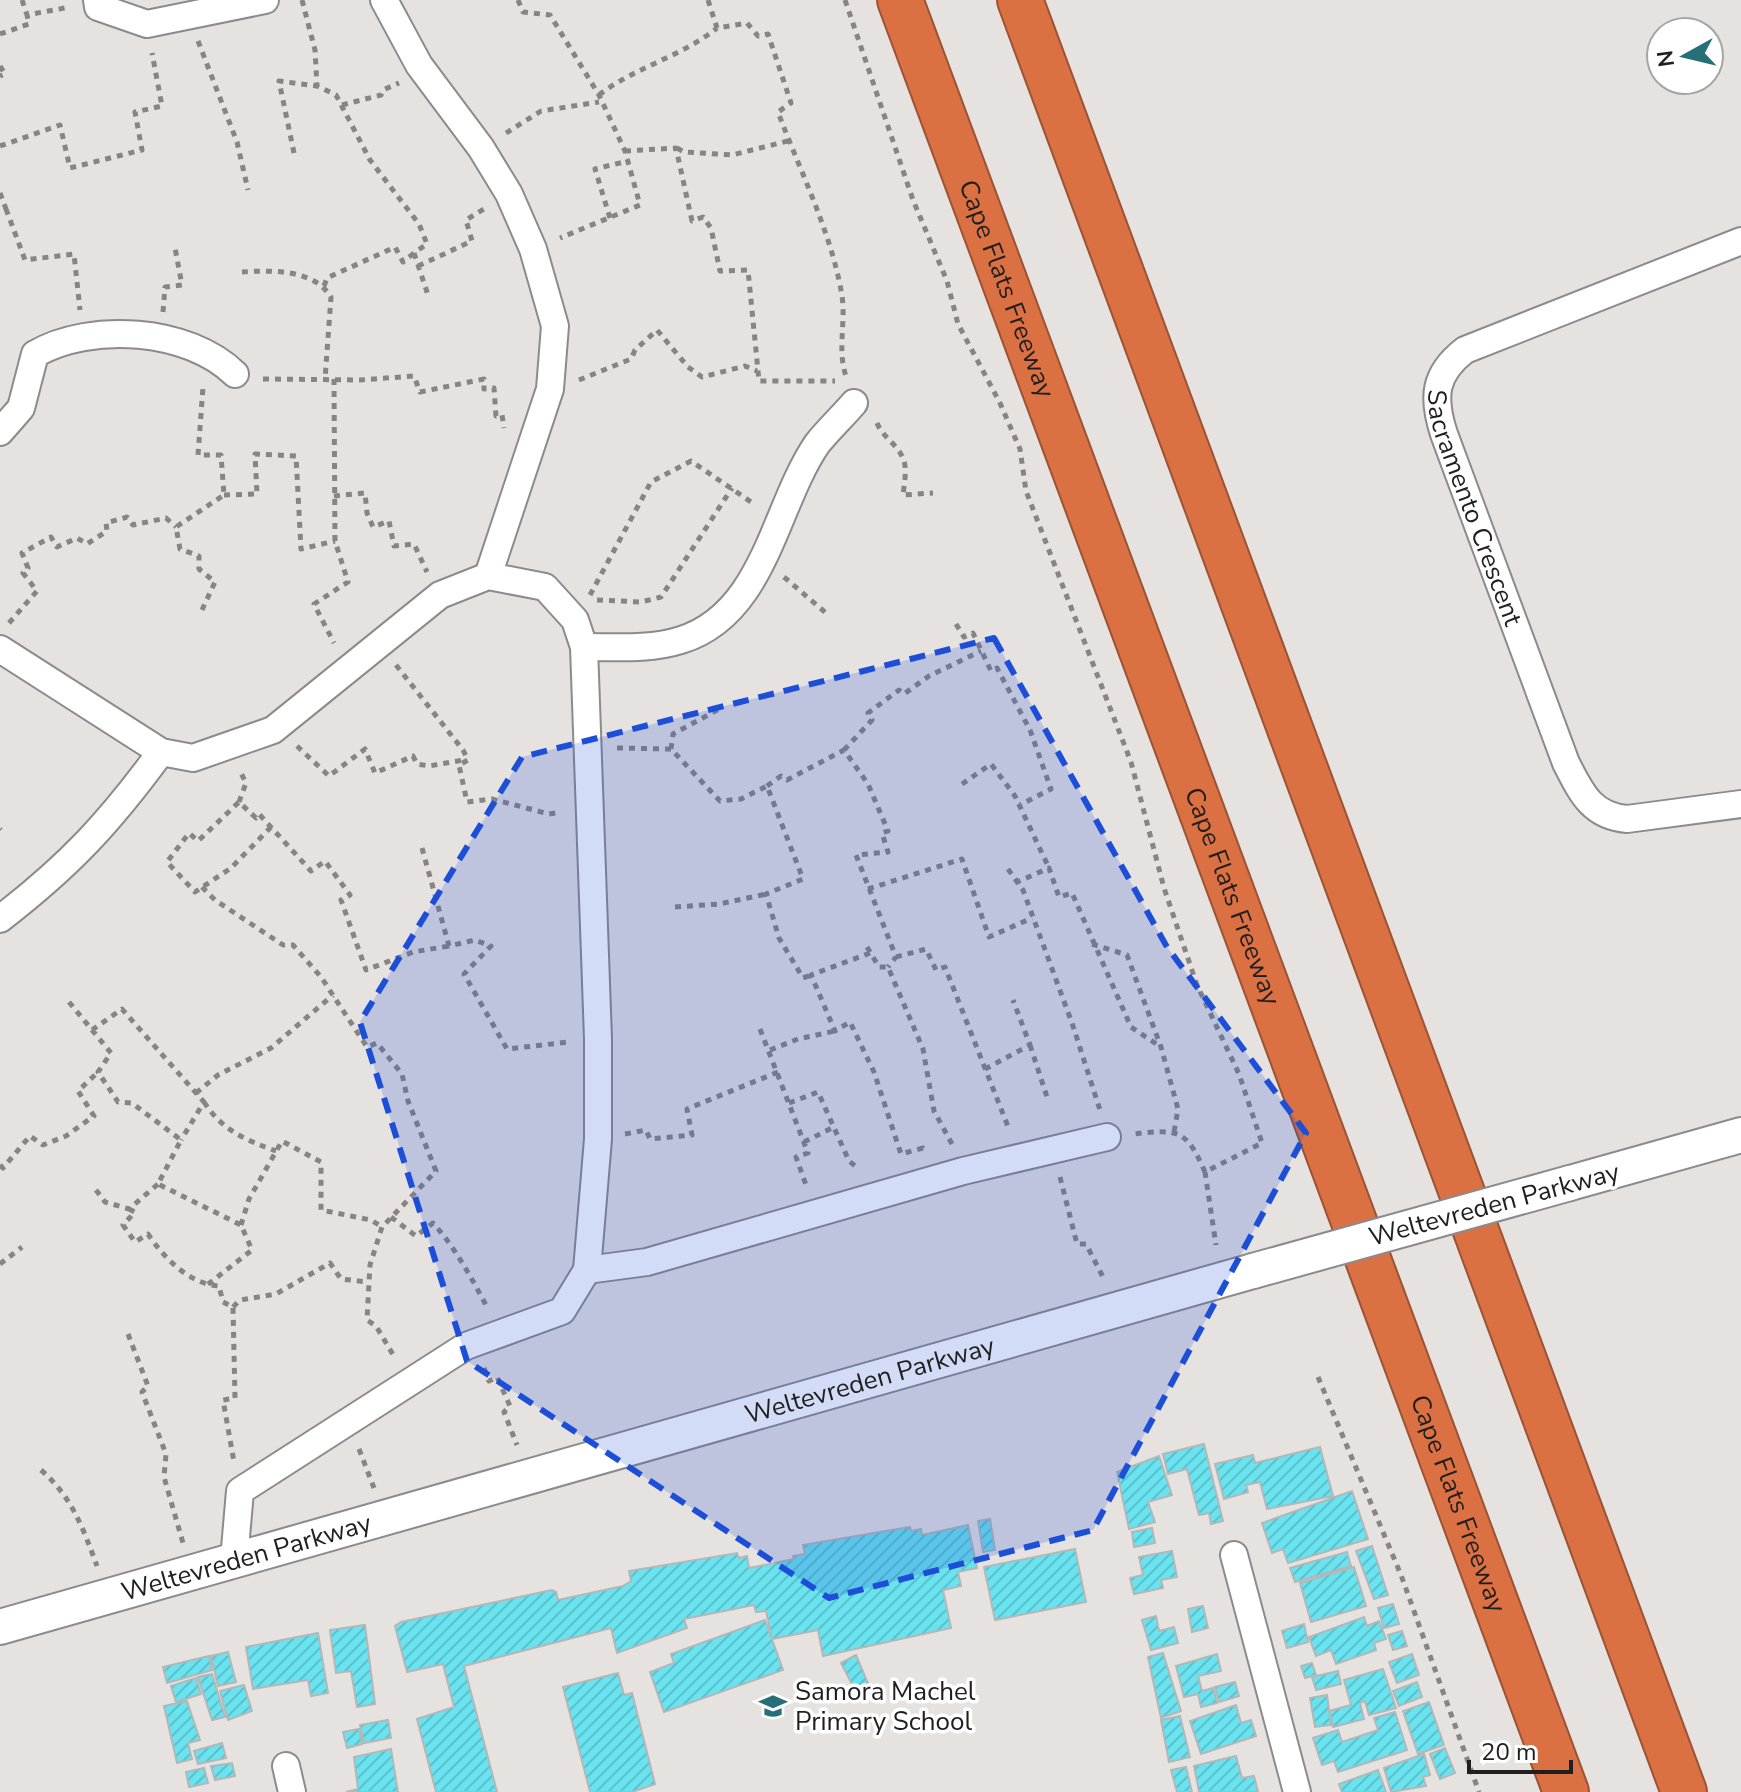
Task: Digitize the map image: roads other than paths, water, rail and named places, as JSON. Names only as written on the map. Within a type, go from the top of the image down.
[{"type":"highway","name":"Cape Flats Freeway","points":[[900,0],[1566,1792]]},
{"type":"highway","points":[[1020,0],[1684,1792]]},
{"type":"street","points":[[98,3],[147,24],[265,0]]},
{"type":"street","points":[[384,0],[419,65],[481,148],[509,194],[533,249],[555,326],[550,389],[528,447],[488,576]]},
{"type":"street","name":"Sacramento Crescent","points":[[1741,241],[1477,345],[1449,362],[1439,378],[1435,394],[1444,434],[1566,763],[1594,809],[1609,818],[1627,819],[1741,804]]},
{"type":"street","points":[[0,432],[21,408],[35,354],[51,345],[83,339],[161,337],[206,351],[235,374]]},
{"type":"street","points":[[584,647],[651,647],[682,640],[705,630],[727,611],[762,558],[817,444],[854,403]]},
{"type":"street","points":[[0,649],[161,752],[193,758],[273,730],[377,642],[440,595],[488,576],[545,587],[575,620],[584,647],[598,1039],[598,1139],[587,1270],[562,1311],[466,1346],[240,1491],[234,1560]]},
{"type":"street","points":[[0,919],[81,852],[115,815],[161,752]]},
{"type":"street","name":"Weltevreden Parkway","points":[[0,1627],[189,1571],[384,1519],[1741,1135]]},
{"type":"street","points":[[587,1270],[647,1262],[819,1215],[963,1171],[1107,1137]]},
{"type":"street","points":[[1234,1555],[1297,1792]]},
{"type":"street","points":[[286,1766],[292,1792]]},
{"type":"place","name":"Samora Machel Primary School","points":[[773,1706]]}]
